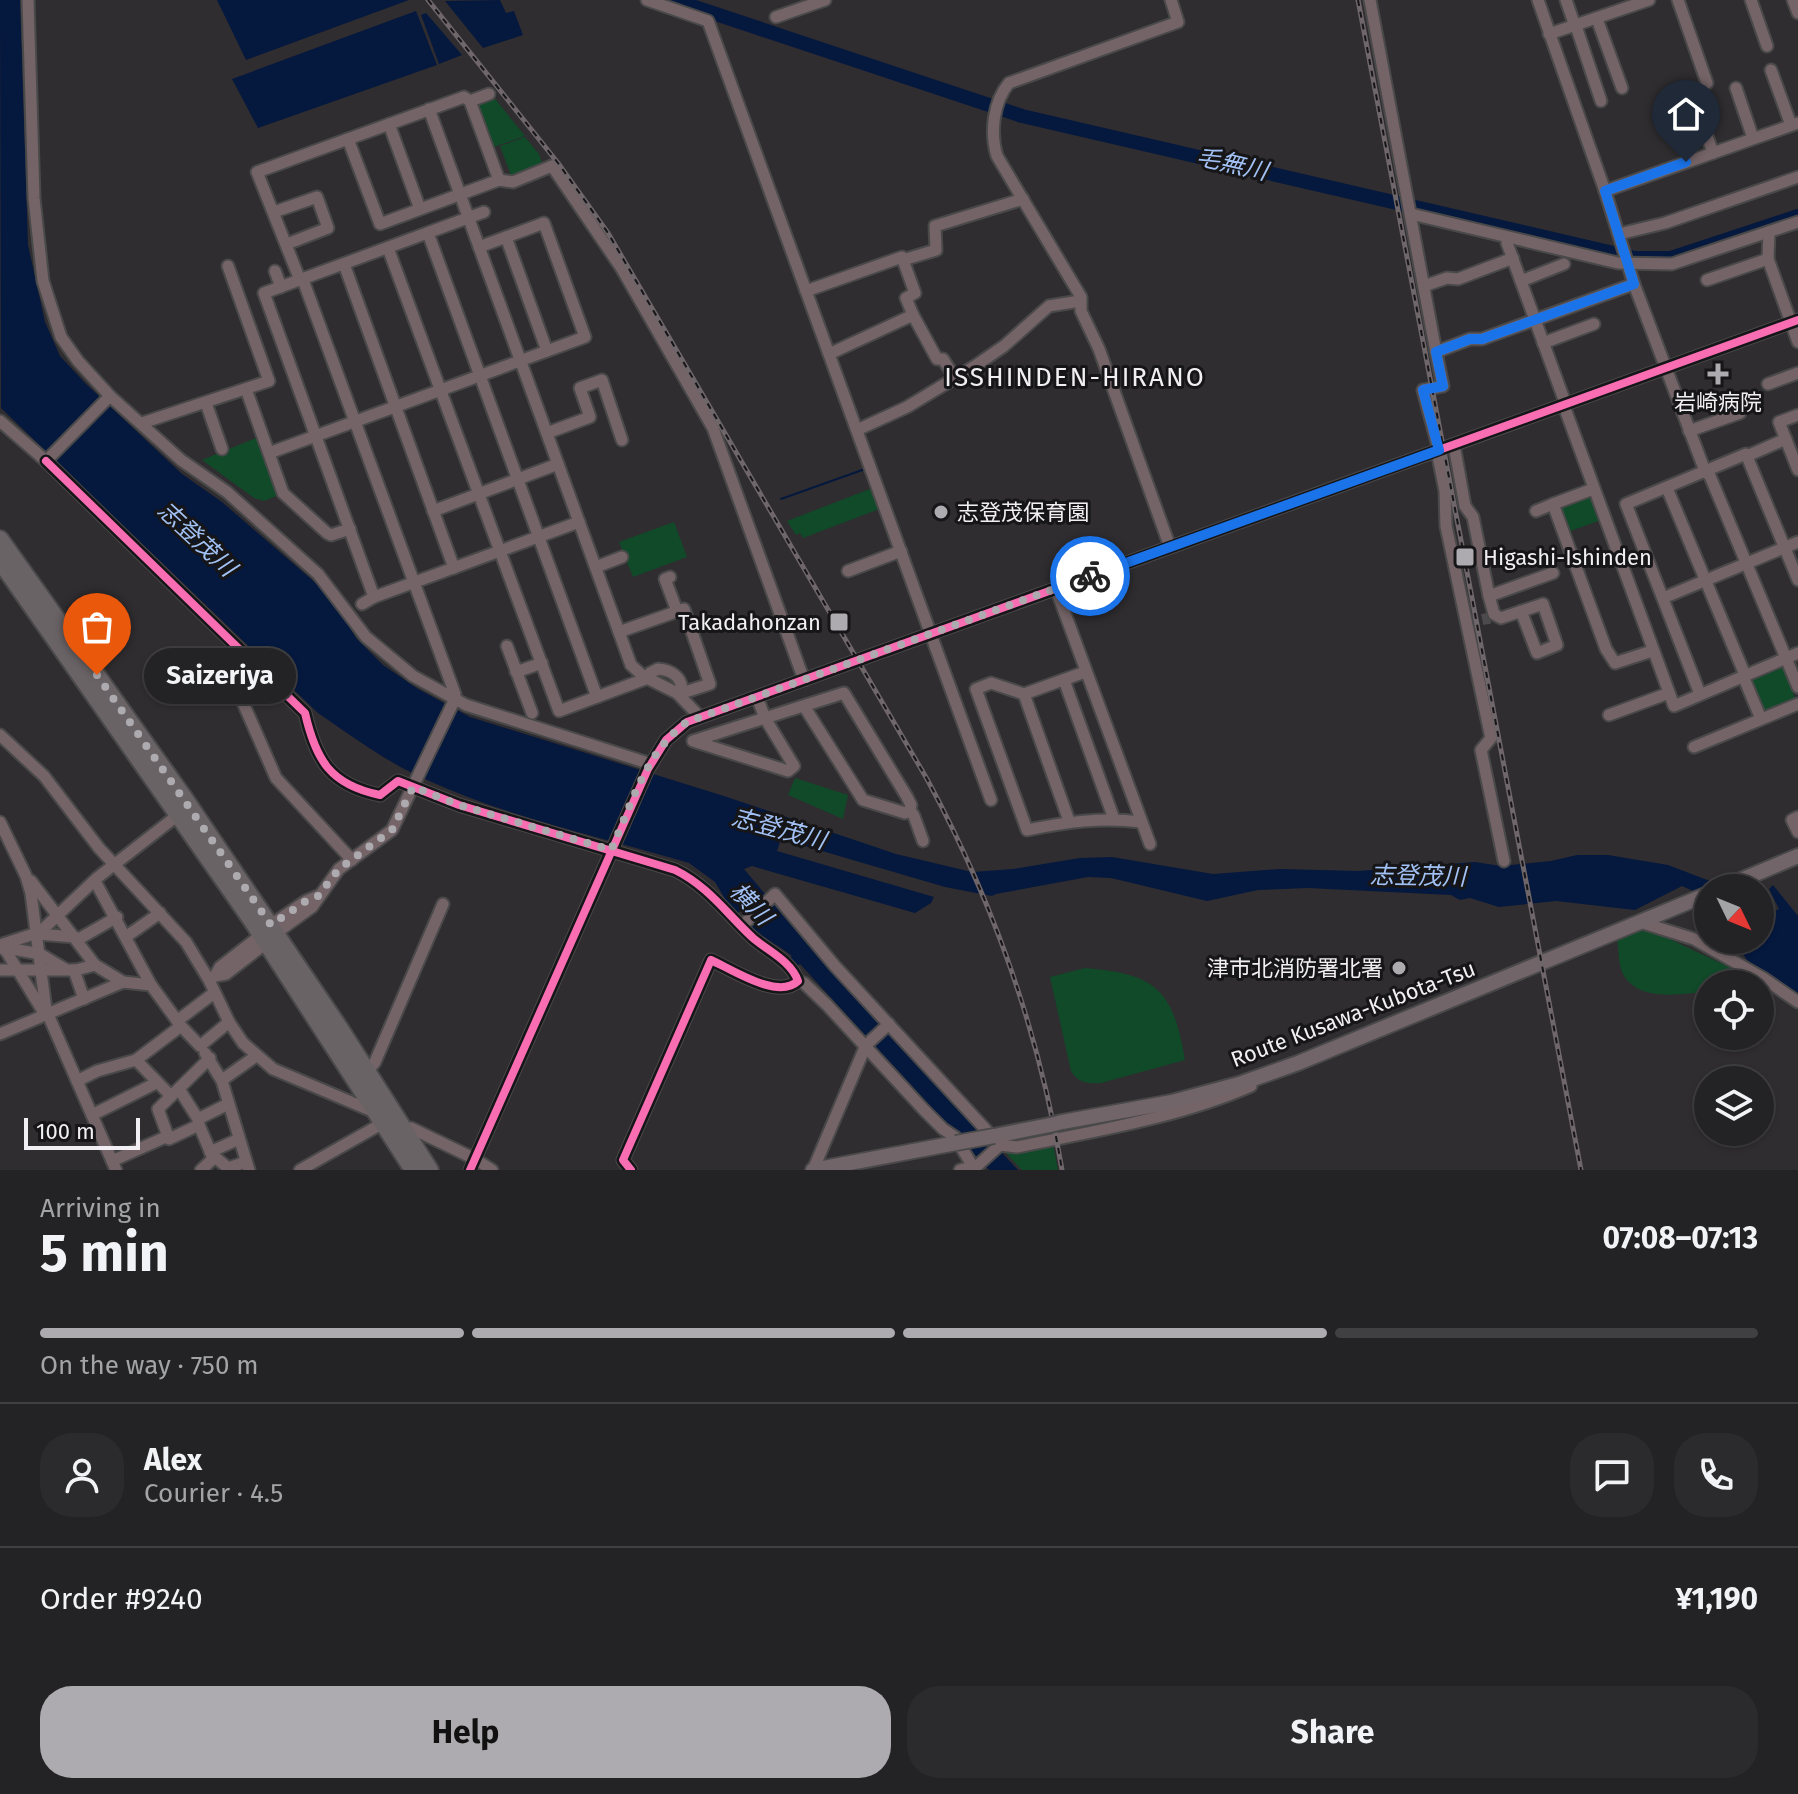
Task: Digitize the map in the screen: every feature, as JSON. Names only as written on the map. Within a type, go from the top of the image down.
[{"type":"highway","points":[[0,539],[185,799],[413,1170]]},
{"type":"highway","points":[[0,561],[178,815],[367,1072],[430,1170]]},
{"type":"main road","points":[[1755,874],[1798,856]]},
{"type":"main road","name":"Route Kusawa-Kubota-Tsu","points":[[813,1170],[865,1165],[956,1143],[997,1142],[1056,1124],[1172,1102],[1258,1077],[1694,900]]},
{"type":"street","points":[[28,0],[34,198],[43,281],[61,337],[78,361],[109,398],[142,423],[181,460],[227,492],[318,574],[375,647],[413,676],[453,701],[649,766]]},
{"type":"street","points":[[647,0],[708,21],[991,800]]},
{"type":"street","points":[[776,17],[825,0]]},
{"type":"street","points":[[1170,547],[1099,349],[1081,311],[1081,297],[997,156],[993,128],[1001,95],[1014,80],[1178,22],[1171,0]]},
{"type":"street","points":[[1370,0],[1443,386],[1423,390],[1438,451],[1447,509],[1446,526],[1491,738],[1481,750],[1504,861]]},
{"type":"street","points":[[1538,0],[1665,369],[1705,471],[1710,476],[1798,687]]},
{"type":"street","points":[[1566,0],[1601,101]]},
{"type":"street","points":[[1549,34],[1649,0]]},
{"type":"street","points":[[1678,0],[1707,83]]},
{"type":"street","points":[[1751,0],[1767,46]]},
{"type":"street","points":[[1793,0],[1798,13]]},
{"type":"street","points":[[1597,19],[1622,88]]},
{"type":"street","points":[[1605,191],[1795,124],[1771,70]]},
{"type":"street","points":[[1736,88],[1753,138]]},
{"type":"street","points":[[470,101],[489,94]]},
{"type":"street","points":[[212,978],[226,974],[306,901],[318,896],[339,869],[392,830],[455,694],[355,421],[257,172],[464,97],[470,101],[499,180]]},
{"type":"street","points":[[1695,102],[1713,153]]},
{"type":"street","points":[[429,109],[631,665],[648,678]]},
{"type":"street","points":[[389,124],[420,209]]},
{"type":"street","points":[[348,139],[380,224],[499,180],[513,182],[552,166],[622,269],[713,428],[804,680]]},
{"type":"street","points":[[1619,234],[1665,223],[1798,177]]},
{"type":"street","points":[[274,212],[317,197],[328,228],[287,244]]},
{"type":"street","points":[[903,260],[936,250],[935,226],[1023,199]]},
{"type":"street","points":[[374,597],[264,293],[484,212]]},
{"type":"street","points":[[1410,214],[1618,263],[1672,264],[1798,222]]},
{"type":"street","points":[[269,453],[585,337],[544,223],[479,247]]},
{"type":"street","points":[[1769,232],[1768,259],[1795,322],[1798,342]]},
{"type":"street","points":[[428,233],[597,697]]},
{"type":"street","points":[[506,237],[547,351]]},
{"type":"street","points":[[1507,243],[1593,489],[1674,706],[1798,653]]},
{"type":"street","points":[[388,248],[559,711],[648,678],[653,670],[671,672],[682,685],[679,694]]},
{"type":"street","points":[[806,291],[902,257],[915,293],[906,298],[913,315],[937,359],[943,359],[954,377]]},
{"type":"street","points":[[1424,286],[1447,278],[1458,279],[1513,258]]},
{"type":"street","points":[[1707,280],[1768,259]]},
{"type":"street","points":[[344,264],[454,568]]},
{"type":"street","points":[[1521,281],[1564,264]]},
{"type":"street","points":[[142,423],[269,381],[228,266]]},
{"type":"street","points":[[275,271],[281,287]]},
{"type":"street","points":[[1436,352],[1634,284]]},
{"type":"street","points":[[857,430],[907,407],[1004,346],[1044,309],[1080,301]]},
{"type":"street","points":[[829,354],[913,315]]},
{"type":"street","points":[[472,1164],[649,766],[673,733],[687,722],[1795,322]]},
{"type":"street","points":[[1543,343],[1594,324]]},
{"type":"street","points":[[1768,384],[1798,373]]},
{"type":"street","points":[[547,433],[590,417],[580,388],[602,380],[622,440]]},
{"type":"street","points":[[246,389],[283,493],[327,533],[331,535],[350,529]]},
{"type":"street","points":[[48,460],[109,398]]},
{"type":"street","points":[[206,403],[222,449]]},
{"type":"street","points":[[1689,431],[1740,413]]},
{"type":"street","points":[[1798,415],[1779,422],[1798,470]]},
{"type":"street","points":[[0,421],[48,460],[305,713],[310,736],[320,756],[339,781],[380,795],[398,781],[459,805],[612,849],[691,878],[784,962],[798,981],[816,994],[866,1045],[934,1119],[955,1137],[970,1166],[997,1142]]},
{"type":"street","points":[[1700,694],[1626,504],[1786,439]]},
{"type":"street","points":[[1454,445],[1465,506],[1473,517],[1492,616],[1501,618],[1521,611]]},
{"type":"street","points":[[1747,456],[1798,580]]},
{"type":"street","points":[[433,511],[558,464]]},
{"type":"street","points":[[1667,488],[1761,719]]},
{"type":"street","points":[[1536,511],[1593,489]]},
{"type":"street","points":[[1553,504],[1606,649],[1615,663],[1652,651]]},
{"type":"street","points":[[1447,509],[1465,506]]},
{"type":"street","points":[[362,604],[579,522]]},
{"type":"street","points":[[1663,598],[1798,542]]},
{"type":"street","points":[[848,571],[901,551]]},
{"type":"street","points":[[596,567],[622,557]]},
{"type":"street","points":[[1489,596],[1553,573]]},
{"type":"street","points":[[665,584],[677,611]]},
{"type":"street","points":[[1056,589],[1150,844]]},
{"type":"street","points":[[619,632],[684,609],[710,684],[679,694]]},
{"type":"street","points":[[507,646],[532,713]]},
{"type":"street","points":[[223,657],[276,778],[352,860]]},
{"type":"street","points":[[516,672],[542,663]]},
{"type":"street","points":[[1085,672],[1024,694],[991,683],[976,689],[1027,830],[1069,821],[1114,819],[1141,822]]},
{"type":"street","points":[[1064,680],[1114,819]]},
{"type":"street","points":[[693,741],[844,693],[907,797],[923,841]]},
{"type":"street","points":[[1609,715],[1669,693]]},
{"type":"street","points":[[679,694],[699,716]]},
{"type":"street","points":[[1024,694],[1069,821]]},
{"type":"street","points":[[673,733],[788,771],[794,766],[765,718],[757,697]]},
{"type":"street","points":[[1694,747],[1798,704]]},
{"type":"street","points":[[804,706],[863,800],[905,813],[910,810]]},
{"type":"street","points":[[0,735],[44,776],[99,848],[186,942],[212,978],[214,993],[243,1043],[273,1069],[380,1118]]},
{"type":"street","points":[[0,946],[37,934],[115,864],[178,815]]},
{"type":"street","points":[[1798,817],[1792,820],[1798,832]]},
{"type":"street","points":[[0,822],[26,876],[95,965],[123,982],[151,985]]},
{"type":"street","points":[[26,876],[48,1016],[114,1166],[168,1136]]},
{"type":"street","points":[[95,881],[151,985],[210,1058],[222,1080],[247,1166],[228,1168],[212,1155],[198,1122],[175,1092],[156,1083],[136,1060]]},
{"type":"street","points":[[742,926],[775,894],[997,1142],[1017,1147],[1122,1127],[1238,1092],[1258,1082],[1258,1077]]},
{"type":"street","points":[[367,1072],[375,1062],[443,904]]},
{"type":"street","points":[[127,936],[160,913]]},
{"type":"street","points":[[37,934],[76,939],[117,917]]},
{"type":"street","points":[[1646,920],[1694,939],[1798,1002]]},
{"type":"street","points":[[0,946],[40,954],[69,969],[84,999]]},
{"type":"street","points":[[0,946],[19,971],[42,1012],[48,1016]]},
{"type":"street","points":[[631,1170],[623,1160],[711,960],[777,990],[793,986],[798,981]]},
{"type":"street","points":[[0,970],[69,969],[95,965]]},
{"type":"street","points":[[0,1034],[123,982]]},
{"type":"street","points":[[77,1081],[97,1071],[136,1060],[214,993]]},
{"type":"street","points":[[200,1046],[229,1022]]},
{"type":"street","points":[[813,1170],[866,1045],[889,1024]]},
{"type":"street","points":[[222,1080],[256,1056]]},
{"type":"street","points":[[210,1058],[158,1109],[169,1139],[228,1104]]},
{"type":"street","points":[[92,1115],[156,1083]]},
{"type":"street","points":[[300,1170],[380,1118]]},
{"type":"street","points":[[411,1128],[472,1164],[492,1170]]},
{"type":"street","points":[[201,1170],[212,1155],[239,1139]]},
{"type":"green space","points":[[492,95],[525,136],[491,148],[474,102]]},
{"type":"green space","points":[[525,137],[539,154],[543,165],[512,178],[500,146]]},
{"type":"green space","points":[[256,438],[279,495],[264,501],[254,498],[202,460]]},
{"type":"green space","points":[[875,487],[882,508],[803,538],[800,533],[796,535],[787,521]]},
{"type":"green space","points":[[1588,495],[1593,498],[1601,520],[1568,532],[1560,511],[1562,505]]},
{"type":"green space","points":[[674,522],[687,557],[633,577],[619,542]]},
{"type":"green space","points":[[1782,666],[1796,700],[1764,715],[1749,678]]},
{"type":"green space","points":[[795,778],[848,795],[843,819],[788,795]]},
{"type":"green space","points":[[1644,927],[1694,951],[1694,954],[1701,954],[1735,970],[1694,970],[1694,993],[1651,993],[1641,990],[1624,976],[1617,938]]},
{"type":"green space","points":[[1085,968],[1129,975],[1158,990],[1174,1017],[1185,1060],[1101,1083],[1088,1083],[1077,1078],[1071,1071],[1050,977]]},
{"type":"green space","points":[[1053,1144],[1058,1170],[1022,1170],[1002,1149]]},
{"type":"water","points":[[0,0],[20,0],[28,245],[45,322],[60,356],[182,474],[222,502],[333,598],[356,638],[383,665],[418,689],[470,717],[727,797],[896,854],[972,872],[1080,858],[1112,857],[1213,874],[1280,869],[1358,871],[1475,862],[1501,866],[1577,855],[1608,855],[1668,865],[1694,875],[1694,892],[1682,886],[1635,910],[1556,901],[1499,907],[1470,898],[1460,900],[1451,895],[1308,888],[1258,890],[1207,901],[1111,878],[1088,877],[992,896],[945,887],[781,839],[777,851],[934,897],[931,903],[915,913],[752,866],[744,869],[812,950],[1018,1170],[989,1170],[800,964],[797,966],[790,958],[792,956],[754,930],[749,925],[754,919],[743,908],[738,913],[715,882],[689,863],[491,805],[385,758],[318,713],[1,408]]},
{"type":"water","points":[[217,0],[409,0],[246,60]]},
{"type":"water","points":[[500,0],[506,13],[514,11],[523,35],[483,48],[445,1]]},
{"type":"water","points":[[416,11],[437,65],[258,128],[232,79]]},
{"type":"water","points":[[426,13],[462,55],[439,64],[421,15]]},
{"type":"water","points":[[1774,886],[1798,916],[1798,996],[1774,979],[1774,970],[1761,970],[1743,954],[1774,954],[1774,911],[1779,909],[1774,899]]},
{"type":"waterway","name":"毛無川","points":[[674,0],[1022,116],[1635,258],[1671,258],[1798,216]]},
{"type":"waterway","points":[[781,499],[865,469]]},
{"type":"tunnel","points":[[1466,623],[1490,618]]},
{"type":"railway","points":[[428,0],[558,163],[608,233],[927,779],[973,873],[1011,969],[1041,1068],[1062,1170]]},
{"type":"railway","points":[[1358,0],[1581,1170]]},
{"type":"cycle path","points":[[470,1170],[648,769],[666,740],[687,722],[1798,320]]},
{"type":"cycle path","points":[[46,461],[305,713],[314,745],[321,757],[328,768],[349,785],[380,795],[398,781],[459,805],[675,870],[707,892],[795,974],[798,981],[779,987],[755,981],[711,960],[623,1160],[631,1170]]},
{"type":"way so far","points":[[97,675],[271,925],[318,896],[339,869],[392,830],[413,787],[459,805],[611,850],[654,758],[666,740],[687,722],[1090,576]]},
{"type":"place","name":"岩崎病院","points":[[1718,374]]},
{"type":"place","name":"志登茂保育園","points":[[941,512]]},
{"type":"place","name":"Higashi-Ishinden","points":[[1465,557]]},
{"type":"place","name":"Takadahonzan","points":[[839,622]]},
{"type":"place","name":"Saizeriya","points":[[97,675]]},
{"type":"place","name":"津市北消防署北署","points":[[1399,968]]},
{"type":"district","name":"ISSHINDEN-HIRANO","points":[[1075,377]]},
{"type":"route","points":[[1090,576],[1439,450],[1423,390],[1443,386],[1436,352],[1470,339],[1482,339],[1634,284],[1605,191],[1686,162]]},
{"type":"water label","name":"志登茂川","points":[[197,539]]},
{"type":"water label","name":"志登茂川","points":[[779,829]]},
{"type":"water label","name":"志登茂川","points":[[1418,876]]},
{"type":"water label","name":"横川","points":[[751,904]]}]
